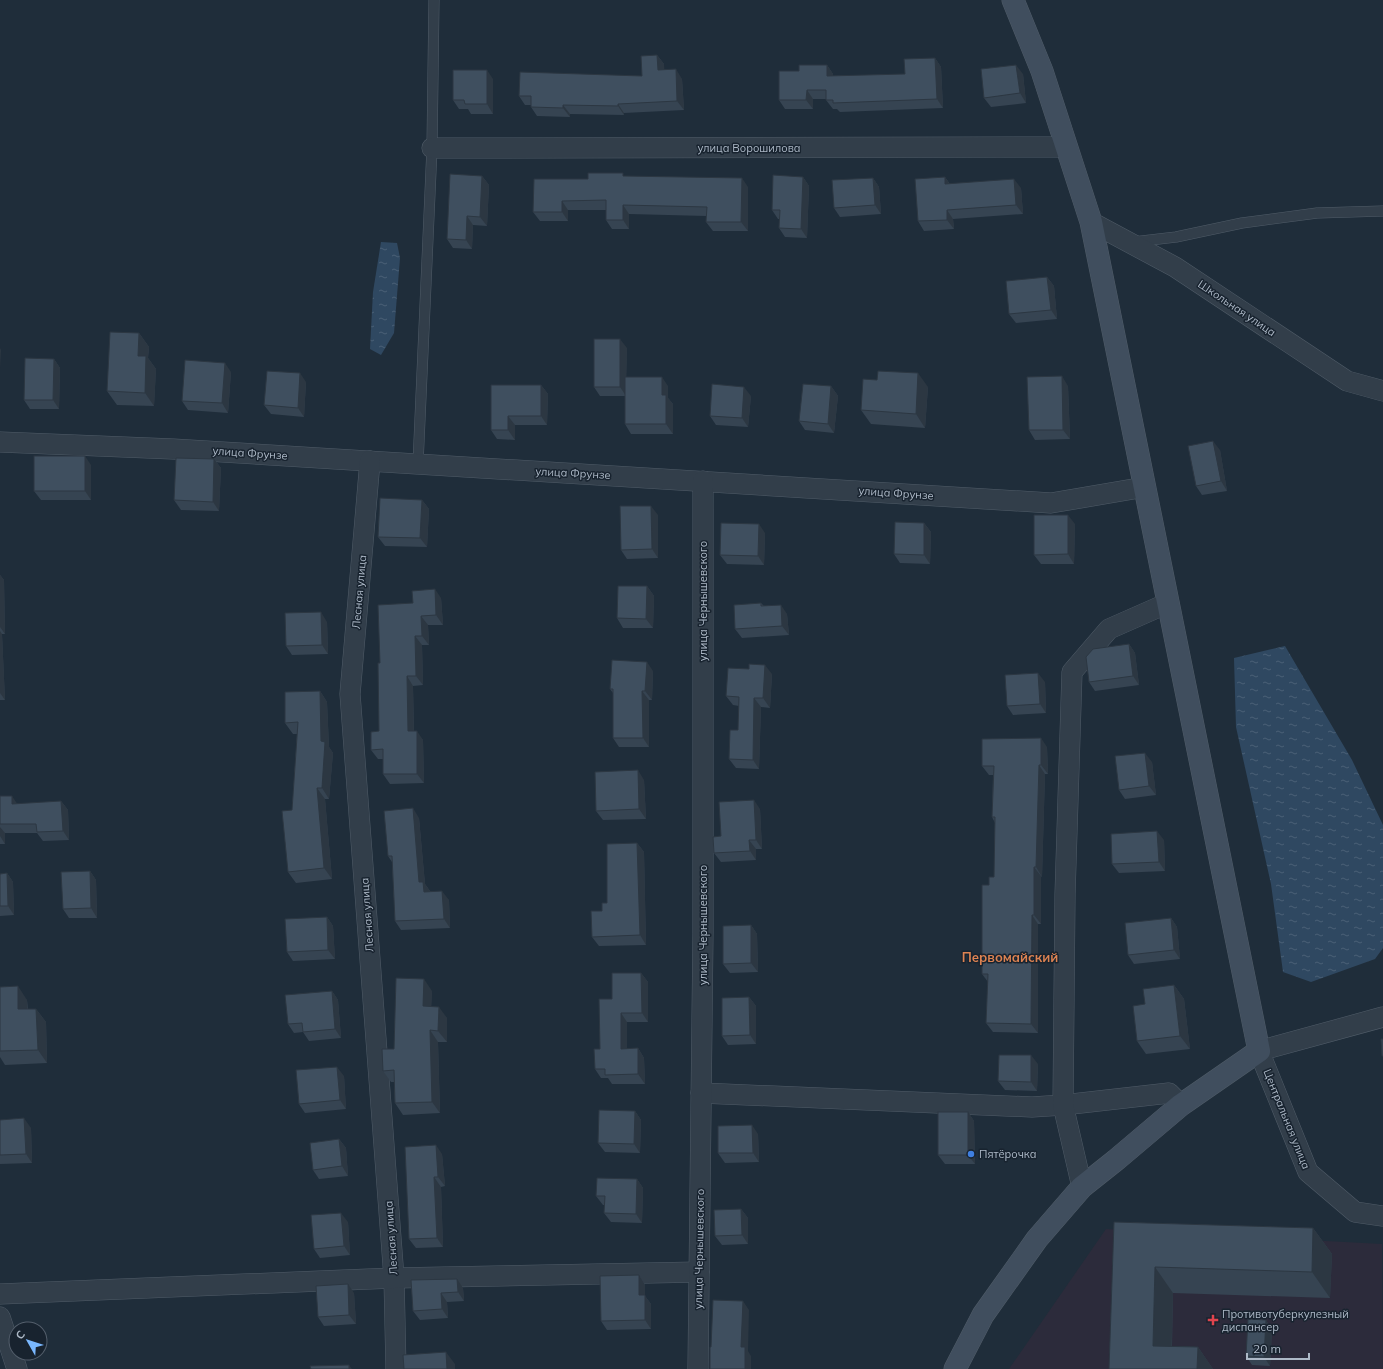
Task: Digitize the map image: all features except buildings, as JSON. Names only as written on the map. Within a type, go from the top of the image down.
[{"type":"street","points":[[1013,0],[1042,71],[1065,147],[1091,222],[1259,1050]]},
{"type":"street","name":"улица Ворошилова","points":[[432,148],[1065,147]]},
{"type":"street","name":"Школьная улица","points":[[1091,222],[1175,267],[1347,381],[1383,391]]},
{"type":"street","name":"улица Фрунзе","points":[[0,442],[173,449],[1051,503],[1144,487]]},
{"type":"street","name":"Лесная улица","points":[[370,461],[350,694],[394,1278],[396,1369]]},
{"type":"street","name":"улица Чернышевского","points":[[698,1369],[703,933],[703,481]]},
{"type":"street","points":[[1082,1187],[1063,1105],[1065,895],[1072,672],[1109,629],[1168,602]]},
{"type":"street","points":[[955,1369],[983,1315],[1037,1239],[1082,1187],[1181,1105],[1259,1050],[1383,1017]]},
{"type":"street","name":"Центральная улица","points":[[1259,1050],[1308,1172],[1355,1212],[1383,1216]]},
{"type":"street","points":[[701,1094],[1032,1107],[1169,1093],[1181,1105]]},
{"type":"street","points":[[0,1294],[394,1278],[699,1272]]},
{"type":"street","points":[[0,1317],[17,1369]]},
{"type":"lane","points":[[418,464],[432,148],[434,0]]},
{"type":"lane","points":[[1129,242],[1176,237],[1242,223],[1316,213],[1383,211]]},
{"type":"shaded area","name":"Противотуберкулезный диспансер","points":[[1106,1229],[1382,1244],[1383,1369],[1009,1369]]},
{"type":"water","points":[[381,242],[397,243],[400,258],[394,333],[381,355],[370,349],[373,292]]},
{"type":"water","points":[[1285,646],[1352,760],[1383,825],[1383,948],[1375,959],[1311,982],[1283,972],[1271,884],[1236,727],[1234,658]]},
{"type":"place","name":"Пятёрочка","points":[[971,1154]]},
{"type":"place","name":"Противотуберкулезный диспансер","points":[[1213,1320]]},
{"type":"district","name":"Первомайский","points":[[1010,957]]}]
